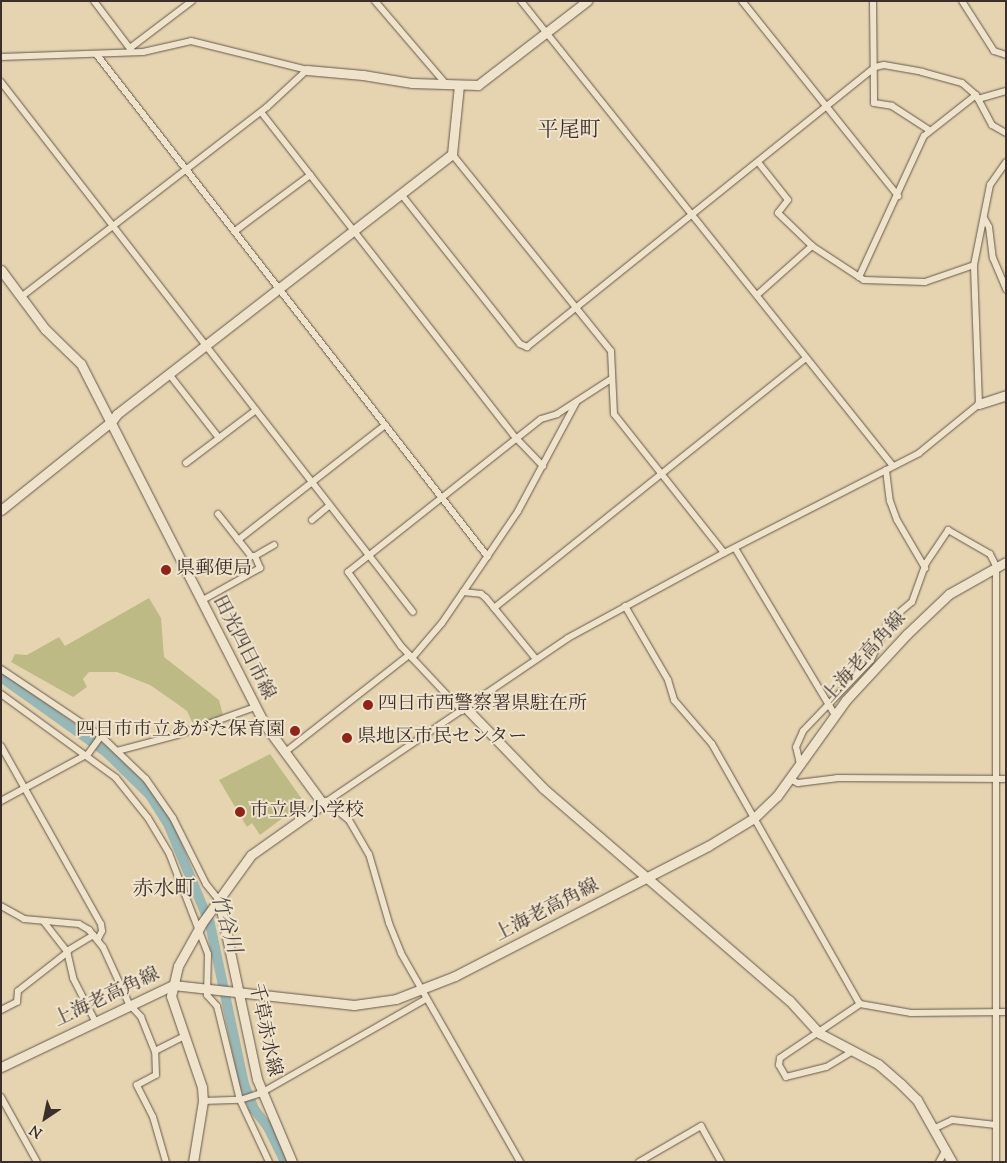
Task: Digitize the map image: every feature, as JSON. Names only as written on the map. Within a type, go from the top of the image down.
[{"type":"main road","points":[[307,70],[363,74],[395,82],[459,85],[484,83],[587,1]]},
{"type":"main road","points":[[1,510],[111,422],[117,414],[452,154],[459,85]]},
{"type":"main road","name":"田光四日市線","points":[[1,270],[45,329],[81,364],[256,707],[284,753],[324,803]]},
{"type":"main road","points":[[979,404],[1006,394]]},
{"type":"main road","name":"上海老高角線","points":[[1,1066],[172,985],[236,990],[354,1004],[424,995],[730,834],[754,818],[777,796],[835,715],[874,668],[938,604],[996,566],[1006,562]]},
{"type":"main road","points":[[464,710],[543,788],[788,1000],[819,1033],[878,1064],[901,1084],[917,1100],[952,1162]]},
{"type":"main road","points":[[193,1162],[203,1101],[202,1087],[171,996],[172,985],[180,959],[200,926],[251,855],[324,803]]},
{"type":"main road","name":"千草赤水線","points":[[217,902],[259,1093],[292,1162]]},
{"type":"street","points":[[94,1],[131,50]]},
{"type":"street","points":[[131,50],[192,1]]},
{"type":"street","points":[[375,1],[446,84]]},
{"type":"street","points":[[521,1],[893,466]]},
{"type":"street","points":[[742,1],[898,196]]},
{"type":"street","points":[[873,1],[874,103],[892,106],[929,130]]},
{"type":"street","points":[[962,1],[994,51],[1006,55]]},
{"type":"street","points":[[1,57],[97,55],[195,41],[307,70]]},
{"type":"street","points":[[97,55],[488,557]]},
{"type":"street","points":[[401,194],[523,348],[577,307],[875,67],[884,65],[955,80],[977,97],[988,120],[1006,133]]},
{"type":"street","points":[[21,297],[261,112],[307,70]]},
{"type":"street","points":[[1,82],[207,344],[413,612]]},
{"type":"street","points":[[859,277],[929,130],[977,97],[1006,91]]},
{"type":"street","points":[[261,112],[516,438],[543,466]]},
{"type":"street","points":[[452,154],[611,351],[614,414],[724,553]]},
{"type":"street","points":[[758,162],[788,200],[778,213],[812,246],[859,277],[870,281],[925,282],[974,265]]},
{"type":"street","points":[[520,1162],[424,995],[388,923],[369,854],[349,820],[324,803],[464,710],[536,659],[625,606],[935,443],[979,404],[974,265],[990,185],[1006,162]]},
{"type":"street","points":[[234,231],[310,174]]},
{"type":"street","points":[[984,218],[990,227],[994,258],[1006,289]]},
{"type":"street","points":[[757,295],[812,246]]},
{"type":"street","points":[[494,608],[806,358]]},
{"type":"street","points":[[169,374],[219,438]]},
{"type":"street","points":[[464,710],[410,656],[374,611],[348,572],[541,419],[557,414],[611,379]]},
{"type":"street","points":[[284,753],[410,656],[442,623],[488,557],[543,466],[576,402]]},
{"type":"street","points":[[186,463],[256,410]]},
{"type":"street","points":[[238,540],[385,425]]},
{"type":"street","points":[[886,470],[890,501],[896,520],[925,568]]},
{"type":"street","points":[[312,520],[330,505]]},
{"type":"street","points":[[218,514],[251,556],[255,556],[274,545]]},
{"type":"street","points":[[800,764],[796,747],[800,738],[827,703],[871,660],[888,622],[912,602],[925,568],[948,530],[990,554],[996,566],[994,779],[996,1162]]},
{"type":"street","points":[[735,548],[835,715]]},
{"type":"street","points":[[201,601],[260,568],[255,556]]},
{"type":"street","points":[[463,592],[481,594],[536,659]]},
{"type":"street","points":[[625,606],[668,680],[674,700],[712,744],[860,1004]]},
{"type":"street","points":[[1,669],[117,750],[155,790],[217,902]]},
{"type":"street","points":[[1,694],[88,754],[116,778],[148,818],[169,853],[200,926],[210,967],[205,977],[207,995],[217,1006],[240,1100],[269,1162]]},
{"type":"street","points":[[117,750],[177,735],[256,707]]},
{"type":"street","points":[[1,801],[88,754],[100,737]]},
{"type":"street","points":[[1,746],[101,924],[102,931],[96,937],[67,951],[18,991],[17,1002],[1,1010]]},
{"type":"street","points":[[790,779],[798,782],[837,778],[1006,779]]},
{"type":"street","points":[[1,906],[20,917],[44,922],[79,924],[96,937],[130,1004],[141,1017],[155,1051],[156,1075],[137,1085],[153,1117],[166,1162]]},
{"type":"street","points":[[44,922],[67,951],[73,978],[95,1021]]},
{"type":"street","points":[[203,1101],[240,1100],[259,1093],[424,995]]},
{"type":"street","points":[[853,1051],[826,1067],[786,1077],[779,1065],[780,1058],[860,1004],[911,1013],[1006,1012]]},
{"type":"street","points":[[155,1051],[185,1036]]},
{"type":"street","points":[[1,1097],[37,1162]]},
{"type":"street","points":[[933,1129],[952,1120],[996,1126]]},
{"type":"street","points":[[639,1162],[701,1126],[721,1162]]},
{"type":"street","points":[[939,1162],[945,1151]]},
{"type":"shaded area","points":[[149,598],[161,618],[164,657],[219,700],[224,719],[194,726],[187,711],[176,703],[150,685],[117,672],[89,672],[83,679],[87,687],[73,697],[11,662],[15,654],[27,655],[59,637],[65,646]]},
{"type":"shaded area","points":[[270,754],[304,802],[260,835],[252,823],[247,827],[219,780]]},
{"type":"waterway","name":"竹谷川","points":[[1,677],[106,752],[150,795],[169,826],[210,924],[244,1084],[254,1109],[268,1127],[285,1162]]},
{"type":"place","name":"県郵便局","points":[[166,570]]},
{"type":"place","name":"四日市西警察署県駐在所","points":[[368,705]]},
{"type":"place","name":"四日市市立あがた保育園","points":[[295,731]]},
{"type":"place","name":"県地区市民センター","points":[[347,738]]},
{"type":"place","name":"市立県小学校","points":[[240,812]]},
{"type":"district","name":"平尾町","points":[[569,131]]},
{"type":"district","name":"赤水町","points":[[164,890]]}]
